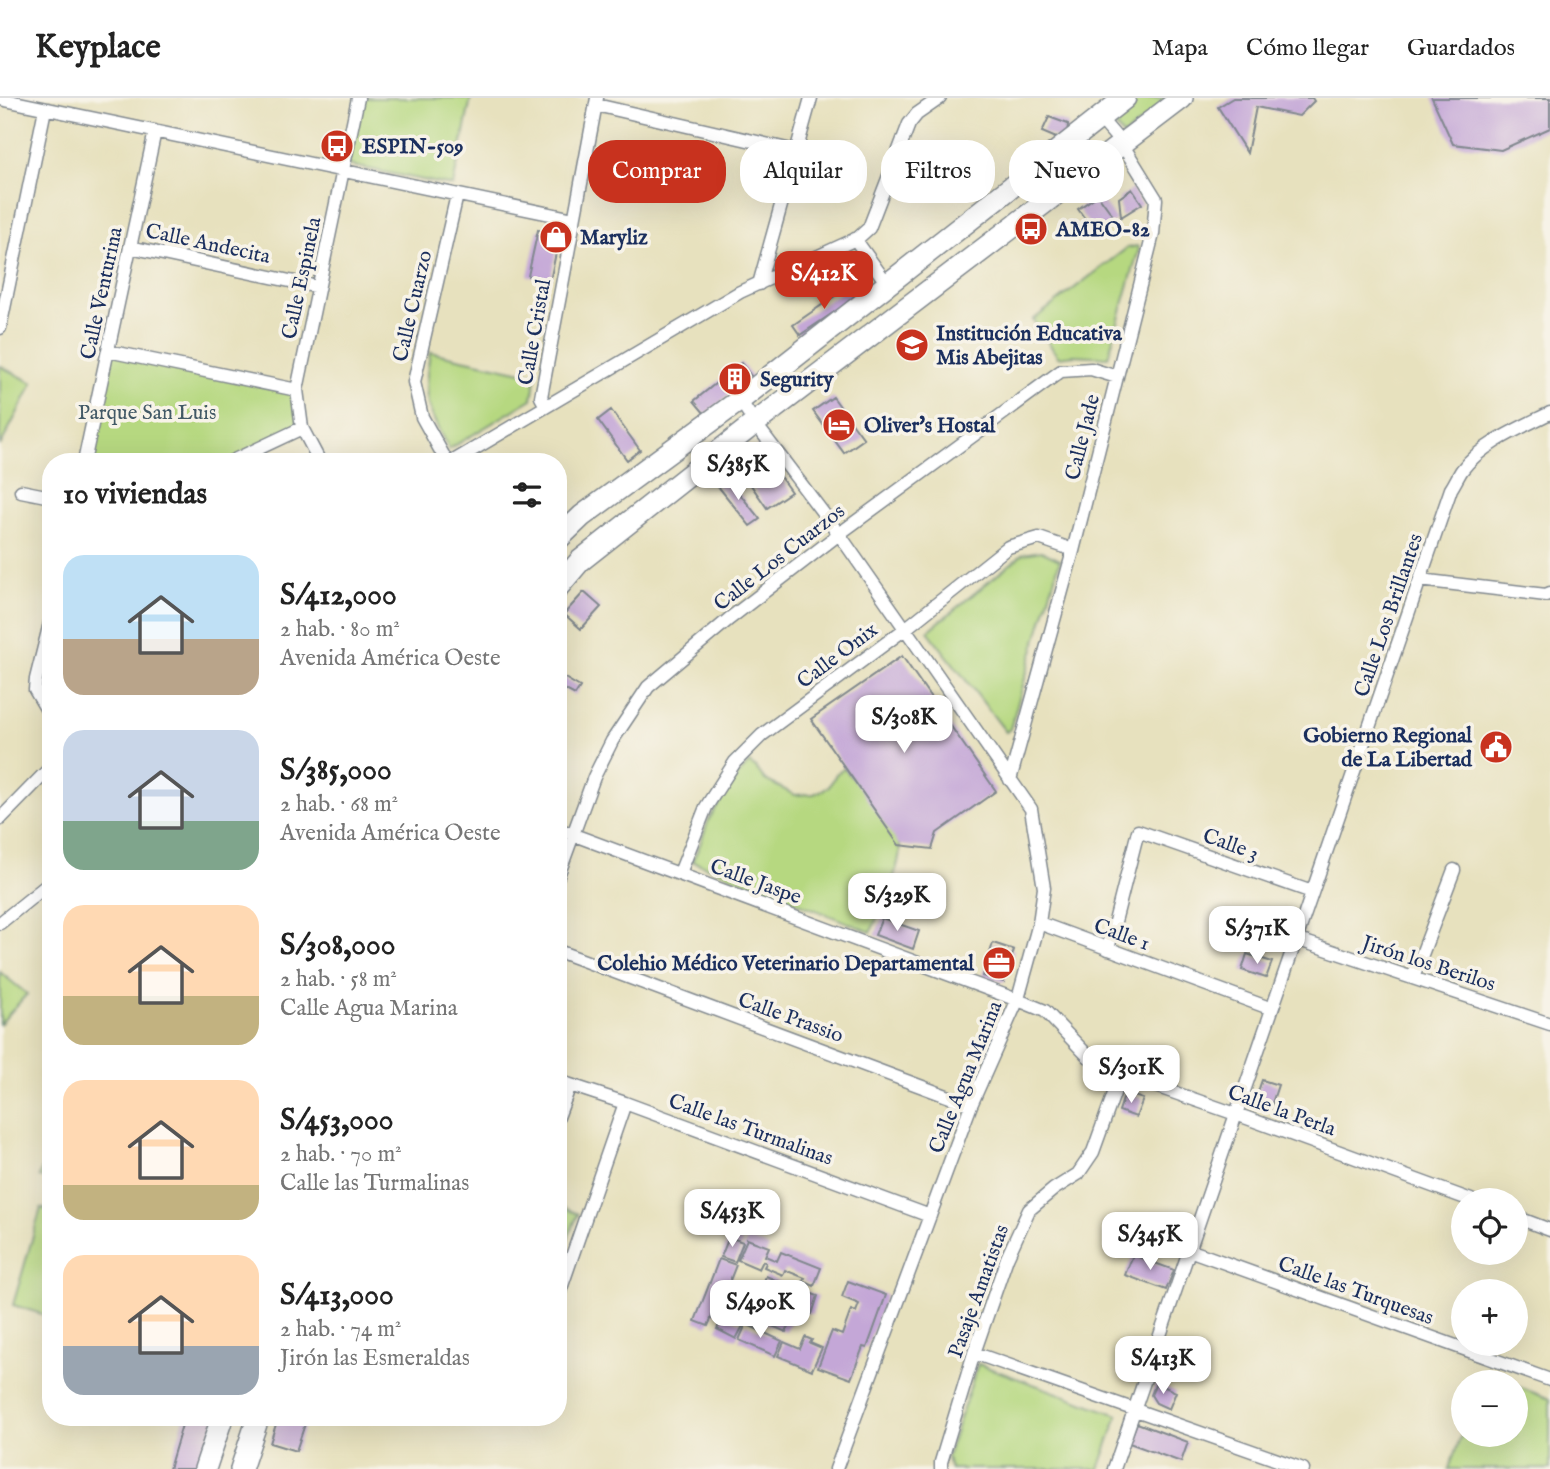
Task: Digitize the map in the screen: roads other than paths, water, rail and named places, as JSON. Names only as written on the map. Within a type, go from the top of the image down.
[{"type":"main road","points":[[567,530],[582,516],[740,400],[1125,98]]},
{"type":"main road","points":[[1124,142],[1182,98]]},
{"type":"main road","points":[[567,576],[580,561],[755,423],[1044,203]]},
{"type":"main road","points":[[205,1469],[219,1426]]},
{"type":"main road","points":[[241,1469],[255,1426]]},
{"type":"street","name":"Calle Espinela","points":[[315,453],[302,428],[297,390],[358,98]]},
{"type":"street","points":[[799,140],[811,98]]},
{"type":"street","points":[[465,453],[740,292],[855,239],[869,228],[909,124],[917,114],[940,98]]},
{"type":"street","points":[[0,99],[574,219]]},
{"type":"street","points":[[594,100],[752,140]]},
{"type":"street","name":"Calle Cristal","points":[[546,407],[541,397],[594,100]]},
{"type":"street","points":[[0,328],[45,109]]},
{"type":"street","name":"Calle Jade","points":[[1100,117],[1119,140]]},
{"type":"street","name":"Calle Venturina","points":[[86,453],[155,131]]},
{"type":"street","name":"Calle Jade","points":[[1010,780],[1073,551],[1153,234],[1156,199],[1124,147]]},
{"type":"street","name":"Calle Cuarzo","points":[[444,453],[422,417],[414,382],[457,195]]},
{"type":"street","points":[[759,284],[782,203]]},
{"type":"street","points":[[855,239],[888,285]]},
{"type":"street","name":"Calle Andecita","points":[[130,247],[318,287]]},
{"type":"street","points":[[108,351],[297,390]]},
{"type":"street","name":"Calle Los Cuarzos","points":[[567,851],[594,777],[612,740],[648,687],[729,619],[839,534],[1060,371],[1091,369],[1117,377]]},
{"type":"street","name":"Calle Agua Marina","points":[[740,400],[839,534],[1031,809],[1044,888],[1039,923],[1018,999],[971,1105],[836,1469]]},
{"type":"street","name":"Calle Los Brillantes","points":[[1114,1469],[1451,489],[1463,468],[1480,451],[1550,414]]},
{"type":"street","points":[[249,453],[302,428]]},
{"type":"street","points":[[21,491],[42,496]]},
{"type":"street","name":"Calle Onix","points":[[680,873],[706,807],[735,762],[762,735],[905,629],[1007,547],[1039,538],[1073,551]]},
{"type":"street","points":[[1420,580],[1550,593]]},
{"type":"street","points":[[42,661],[35,690],[42,702]]},
{"type":"street","points":[[0,819],[42,776]]},
{"type":"street","name":"Calle 3","points":[[1108,949],[1138,831],[1312,892]]},
{"type":"street","name":"Calle Jaspe","points":[[567,832],[1018,999]]},
{"type":"street","points":[[1413,978],[1454,870]]},
{"type":"street","points":[[0,923],[42,889]]},
{"type":"street","name":"Calle 1","points":[[1039,923],[1272,1009]]},
{"type":"street","name":"Jirón los Berilos","points":[[1296,939],[1550,1024]]},
{"type":"street","name":"Calle Prassio","points":[[567,954],[971,1105]]},
{"type":"street","name":"Calle la Perla","points":[[1018,999],[1045,1011],[1089,1056],[1121,1074],[1451,1193]]},
{"type":"street","name":"Pasaje Amatistas","points":[[941,1469],[974,1353],[1007,1258],[1030,1210],[1055,1189],[1079,1174],[1093,1152],[1121,1074]]},
{"type":"street","name":"Calle las Turmalinas","points":[[567,1084],[930,1216]]},
{"type":"street","points":[[567,1271],[625,1103]]},
{"type":"street","points":[[1528,1222],[1550,1230]]},
{"type":"street","name":"Calle las Turquesas","points":[[1189,1250],[1550,1380]]},
{"type":"street","points":[[974,1353],[1303,1469]]},
{"type":"place","name":"ESPIN-509","points":[[337,146]]},
{"type":"place","name":"AMEO-82","points":[[1031,229]]},
{"type":"place","name":"Maryliz","points":[[556,237]]},
{"type":"place","name":"Institución Educativa Mis Abejitas","points":[[912,345]]},
{"type":"place","name":"Segurity","points":[[735,379]]},
{"type":"place","name":"Oliver's Hostal","points":[[839,425]]},
{"type":"place","name":"Gobierno Regional de La Libertad","points":[[1496,747]]},
{"type":"place","name":"Colehio Médico Veterinario Departamental","points":[[999,963]]},
{"type":"park label","name":"Parque San Luis","points":[[147,412]]}]
